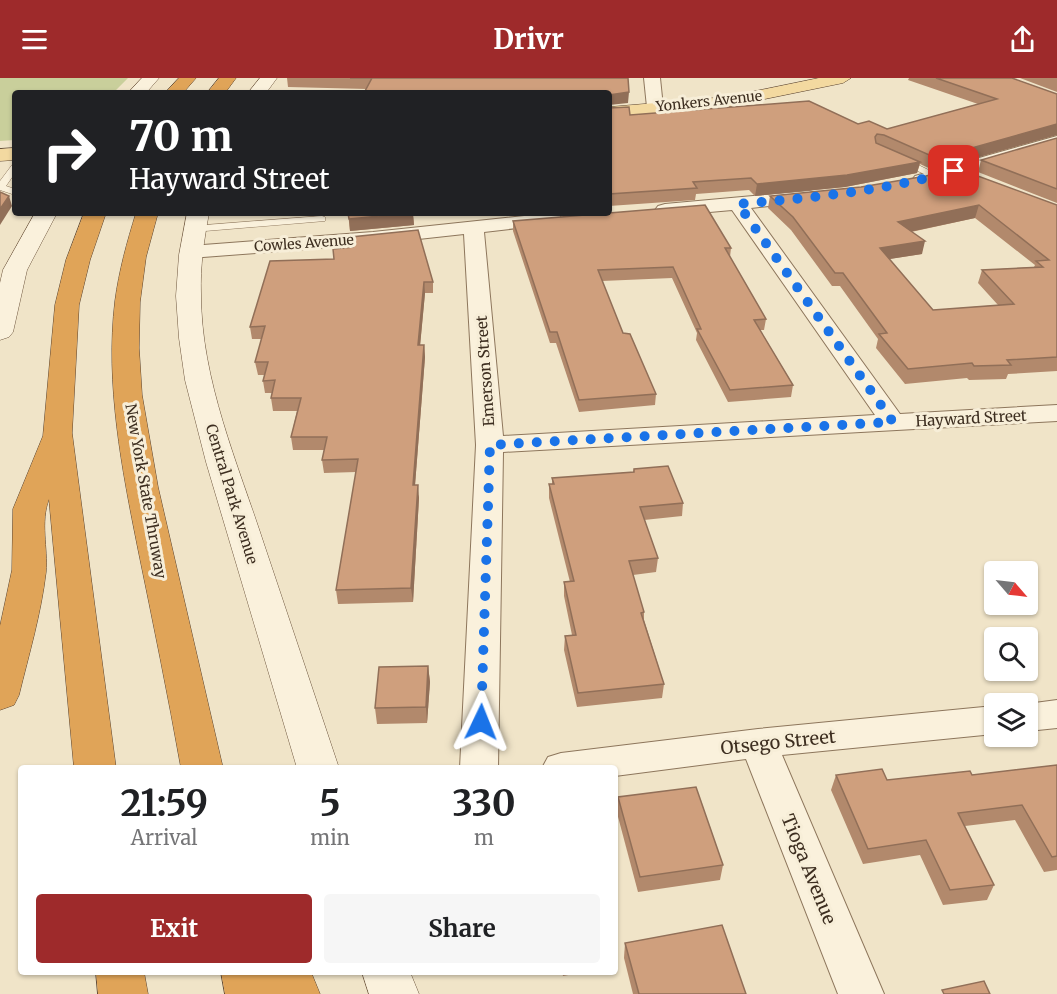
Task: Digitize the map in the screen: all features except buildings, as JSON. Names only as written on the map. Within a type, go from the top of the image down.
[{"type":"highway","points":[[177,90],[188,78]]},
{"type":"highway","points":[[218,90],[228,78]]},
{"type":"highway","points":[[94,216],[78,260],[67,305],[57,434],[95,765]]},
{"type":"highway","name":"New York State Thruway","points":[[146,216],[134,262],[128,306],[127,356],[130,413],[141,478],[201,765]]},
{"type":"highway","points":[[0,695],[22,611],[29,570],[29,509],[57,434]]},
{"type":"highway","points":[[187,696],[212,765]]},
{"type":"highway","points":[[120,975],[123,994]]},
{"type":"highway","points":[[246,975],[250,994]]},
{"type":"highway","points":[[288,975],[295,994]]},
{"type":"main road","points":[[140,90],[151,78]]},
{"type":"main road","points":[[259,90],[269,78]]},
{"type":"main road","name":"Yonkers Avenue","points":[[612,112],[726,102],[843,78]]},
{"type":"main road","points":[[0,332],[7,271],[44,216]]},
{"type":"main road","name":"Central Park Avenue","points":[[194,231],[190,339],[208,418],[317,765]]},
{"type":"main road","points":[[387,975],[394,994]]},
{"type":"street","points":[[652,78],[655,107]]},
{"type":"street","points":[[901,184],[1057,141]]},
{"type":"street","points":[[945,173],[985,183]]},
{"type":"street","points":[[646,211],[826,195]]},
{"type":"street","points":[[738,204],[893,422]]},
{"type":"street","name":"Cowles Avenue","points":[[194,231],[373,238],[566,218]]},
{"type":"street","name":"Emerson Street","points":[[474,226],[490,445],[479,765]]},
{"type":"street","name":"Hayward Street","points":[[490,445],[1057,413]]},
{"type":"street","points":[[1038,716],[1057,714]]},
{"type":"street","name":"Otsego Street","points":[[585,765],[758,743],[984,721]]},
{"type":"street","name":"Tioga Avenue","points":[[758,743],[861,994]]},
{"type":"lane","points":[[887,155],[945,173]]},
{"type":"lane","points":[[0,187],[12,171]]},
{"type":"lane","points":[[194,231],[322,219]]},
{"type":"green space","points":[[0,78],[128,78],[116,90],[12,90],[12,140],[0,141]]},
{"type":"route","points":[[481,722],[490,445],[893,422],[738,204],[858,192],[923,180],[954,171]]}]
